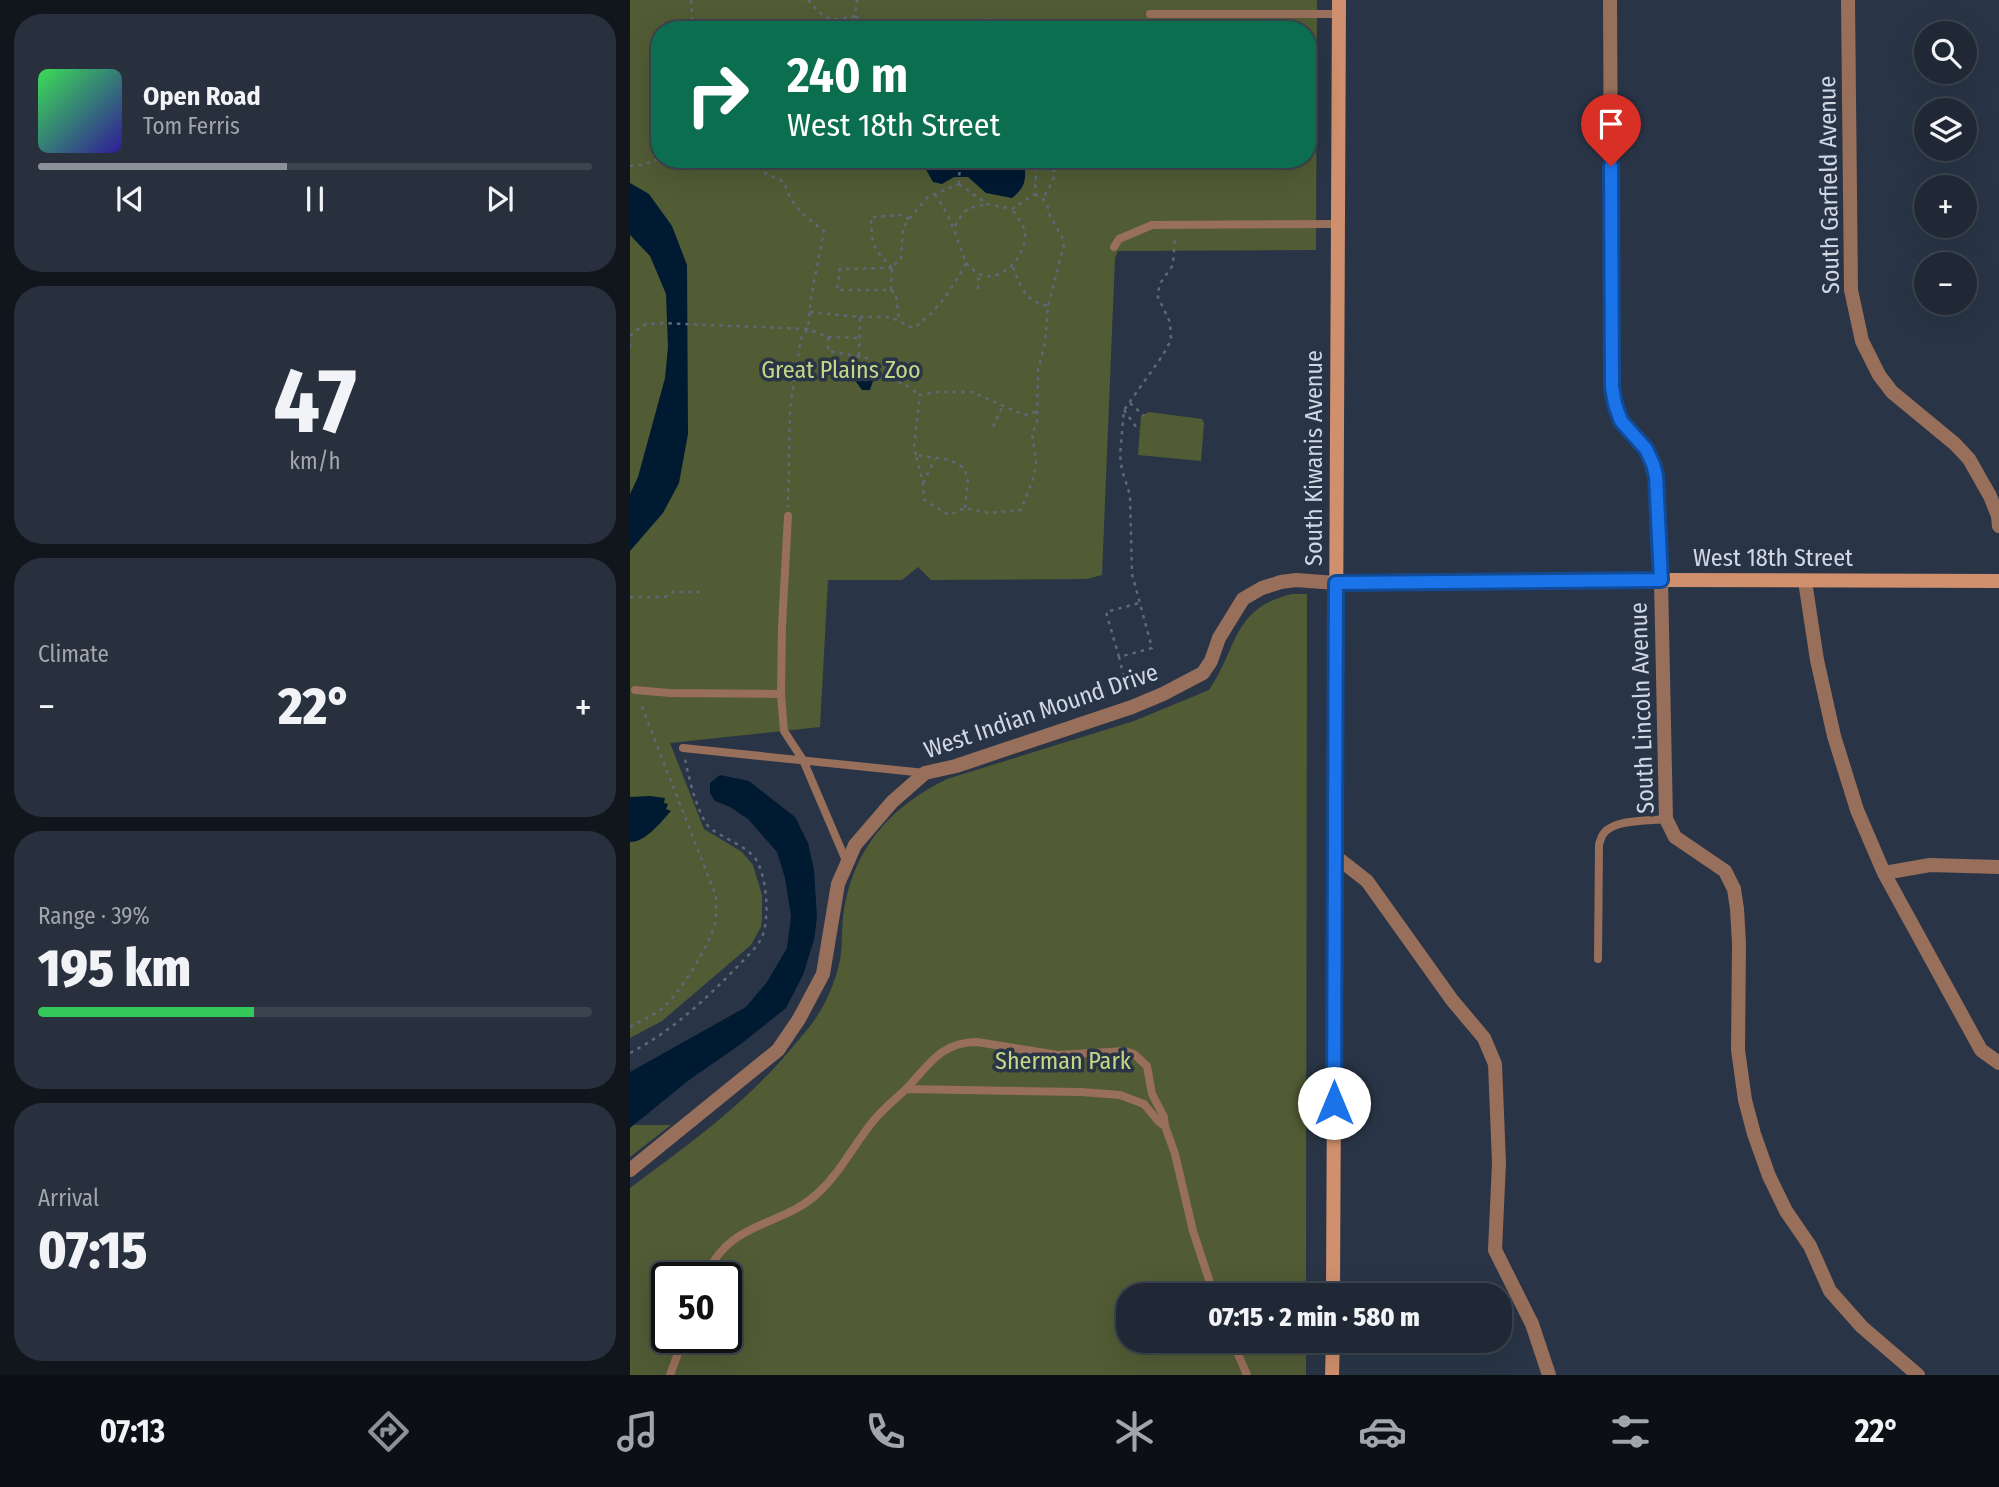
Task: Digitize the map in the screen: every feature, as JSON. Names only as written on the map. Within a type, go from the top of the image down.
[{"type":"main road","name":"South Kiwanis Avenue","points":[[1333,1283],[1339,7]]},
{"type":"main road","name":"West 18th Street","points":[[1336,583],[1999,581]]},
{"type":"main road","points":[[1332,1353],[1332,1375]]},
{"type":"street","name":"South Lincoln Avenue","points":[[1610,0],[1612,387],[1621,421],[1646,449],[1656,476],[1666,819],[1675,837],[1725,871],[1734,889],[1739,943],[1738,1050],[1745,1100],[1769,1176],[1786,1211],[1810,1246],[1830,1291],[1862,1327],[1918,1375]]},
{"type":"street","name":"South Garfield Avenue","points":[[1848,0],[1851,290],[1862,341],[1878,375],[1892,392],[1955,444],[1969,459],[1990,495],[1999,526]]},
{"type":"street","name":"West Indian Mound Drive","points":[[630,1170],[778,1049],[799,1019],[823,974],[838,884],[855,845],[892,802],[925,773],[956,766],[1164,694],[1203,673],[1211,661],[1219,638],[1243,599],[1280,582],[1296,580],[1336,583]]},
{"type":"street","points":[[1805,581],[1817,660],[1834,736],[1857,810],[1884,873],[1981,1051],[1999,1063]]},
{"type":"street","points":[[1335,856],[1367,881],[1452,1000],[1484,1038],[1495,1064],[1499,1163],[1495,1250],[1532,1324],[1549,1375]]},
{"type":"street","points":[[1884,873],[1930,866],[1999,866]]},
{"type":"lane","points":[[1150,14],[1339,7]]},
{"type":"lane","points":[[1114,247],[1119,239],[1152,225],[1338,224]]},
{"type":"lane","points":[[788,516],[782,626],[781,694],[784,731],[803,760],[847,863]]},
{"type":"lane","points":[[635,690],[781,694]]},
{"type":"lane","points":[[683,748],[925,773]]},
{"type":"lane","points":[[1598,960],[1599,844],[1604,833],[1612,826],[1626,822],[1666,819]]},
{"type":"lane","points":[[714,1262],[718,1254],[733,1241],[753,1228],[799,1206],[819,1192],[835,1175],[874,1121],[935,1057],[964,1042],[1058,1055],[1125,1051],[1134,1054],[1147,1066],[1152,1094],[1164,1117],[1198,1251],[1210,1283]]},
{"type":"lane","points":[[906,1089],[1112,1094],[1144,1104],[1165,1126]]},
{"type":"lane","points":[[670,1375],[678,1353]]},
{"type":"lane","points":[[1238,1353],[1247,1375]]},
{"type":"path","points":[[691,0],[692,21]]},
{"type":"path","points":[[808,0],[821,15],[838,21],[855,16]]},
{"type":"path","points":[[855,16],[857,0]]},
{"type":"path","points":[[855,16],[862,21]]},
{"type":"path","points":[[991,21],[992,16]]},
{"type":"path","points":[[630,166],[651,161]]},
{"type":"path","points":[[760,168],[784,182],[798,211],[824,231],[811,297],[808,329],[801,338],[790,408],[788,516]]},
{"type":"path","points":[[959,184],[960,168]]},
{"type":"path","points":[[1035,194],[1036,168]]},
{"type":"path","points":[[1043,199],[1055,178],[1050,168]]},
{"type":"path","points":[[891,290],[892,268],[901,258],[903,228],[928,197],[959,184]]},
{"type":"path","points":[[959,184],[987,204]]},
{"type":"path","points":[[920,396],[914,448],[923,483],[924,500],[949,515],[965,508],[989,513],[1021,510],[1034,477],[1036,460],[1032,435],[1037,422],[1038,370],[1045,343],[1048,306],[1064,245],[1043,199],[1035,194]]},
{"type":"path","points":[[955,227],[965,209],[987,204],[1012,209],[1035,194]]},
{"type":"path","points":[[935,195],[955,227],[966,263],[981,274],[990,276],[998,275],[1012,265],[1024,245],[1024,228],[1012,209]]},
{"type":"path","points":[[892,268],[876,251],[872,241],[871,217],[903,215],[909,219]]},
{"type":"path","points":[[1119,657],[1152,648],[1131,565],[1130,495],[1121,463],[1124,410],[1171,340],[1170,323],[1157,295],[1161,282],[1175,260],[1175,225]]},
{"type":"path","points":[[810,312],[890,317],[913,328],[933,313],[966,263]]},
{"type":"path","points":[[1012,265],[1028,297],[1035,303],[1048,306]]},
{"type":"path","points":[[892,268],[840,268],[837,290],[891,290],[896,295],[899,321]]},
{"type":"path","points":[[978,289],[981,274]]},
{"type":"path","points":[[859,356],[860,317]]},
{"type":"path","points":[[630,336],[643,325],[660,323],[808,329],[828,337],[859,338]]},
{"type":"path","points":[[828,337],[828,351],[867,358],[888,378],[904,384],[920,396]]},
{"type":"path","points":[[630,345],[630,353]]},
{"type":"path","points":[[920,396],[937,392],[972,392],[1024,415],[1038,411]]},
{"type":"path","points":[[1130,402],[1144,416]]},
{"type":"path","points":[[993,427],[1003,405]]},
{"type":"path","points":[[1124,410],[1139,430]]},
{"type":"path","points":[[916,456],[950,460],[964,468],[968,479],[965,508]]},
{"type":"path","points":[[923,483],[935,459]]},
{"type":"path","points":[[630,597],[665,597],[673,592],[703,592]]},
{"type":"path","points":[[1127,688],[1106,612],[1139,603]]},
{"type":"path","points":[[630,1027],[660,1010],[686,979],[708,942],[715,923],[716,907],[716,896],[635,690]]},
{"type":"path","points":[[630,1054],[684,1019],[727,978],[756,946],[766,921],[764,884],[755,858],[708,827],[688,779],[683,748]]},
{"type":"green space","name":"Great Plains Zoo","points":[[630,0],[1317,0],[1316,250],[1118,251],[1115,258],[1102,575],[1087,579],[931,580],[918,567],[902,580],[828,580],[820,727],[670,743],[704,829],[742,852],[753,865],[762,895],[762,919],[761,927],[751,945],[662,1021],[630,1038]]},
{"type":"green space","points":[[1149,412],[1202,419],[1201,461],[1138,455],[1141,416]]},
{"type":"green space","name":"Sherman Park","points":[[1292,594],[1307,594],[1306,1283],[1116,1283],[1116,1353],[1306,1353],[1306,1375],[630,1375],[630,1188],[694,1140],[754,1089],[815,1019],[828,995],[838,967],[843,916],[855,871],[877,833],[908,803],[947,779],[1134,721],[1209,690],[1239,632],[1247,619],[1272,600]]},
{"type":"green space","points":[[630,1125],[671,1125],[630,1157]]},
{"type":"water","points":[[925,168],[1025,168],[1024,181],[1012,198],[986,193],[968,177],[954,177],[942,184],[933,182]]},
{"type":"water","points":[[630,183],[649,194],[672,226],[687,265],[688,434],[679,483],[663,513],[630,551],[630,494],[638,477],[665,378],[668,347],[666,294],[650,256],[630,235]]},
{"type":"water","points":[[844,362],[872,370],[874,378],[870,390],[862,390],[854,379],[834,372],[837,366]]},
{"type":"water","points":[[720,775],[749,781],[795,817],[808,843],[814,870],[817,917],[814,940],[803,975],[786,1008],[630,1128],[630,1072],[746,1007],[767,982],[787,948],[791,916],[785,878],[777,852],[748,819],[715,801],[710,793],[710,783]]},
{"type":"water","points":[[630,797],[665,798],[664,803],[668,804],[666,809],[671,811],[642,839],[630,842]]},
{"type":"route","points":[[1334,1103],[1336,583],[1661,580],[1656,476],[1653,464],[1646,449],[1621,421],[1612,387],[1611,166]]}]
